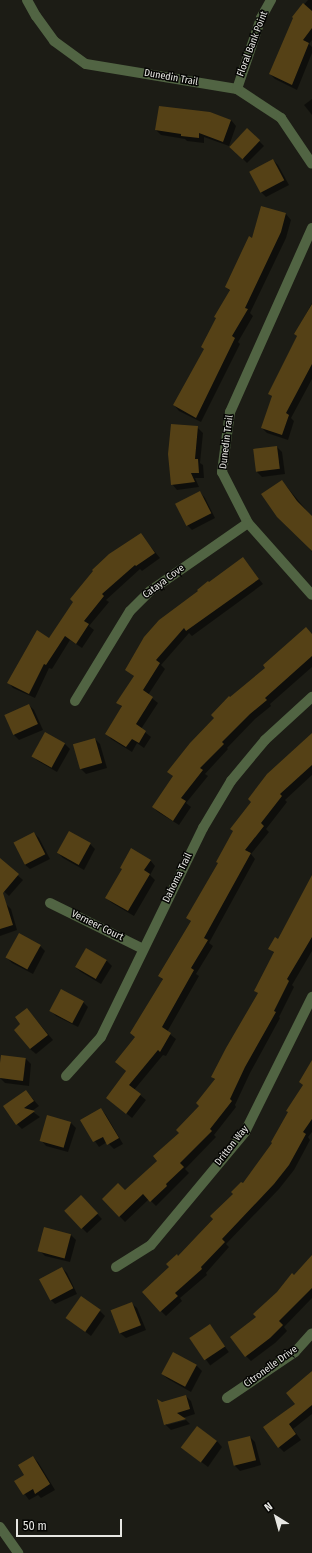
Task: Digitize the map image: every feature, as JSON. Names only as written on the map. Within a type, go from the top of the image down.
[{"type":"street","name":"Dunedin Trail","points":[[27,0],[36,16],[54,41],[86,64],[237,89],[280,118],[312,164]]},
{"type":"street","name":"Floral Bank Point","points":[[237,89],[261,18],[271,0]]},
{"type":"street","name":"Dunedin Trail","points":[[312,228],[230,412],[222,472],[248,523],[312,594]]},
{"type":"street","name":"Cataya Cove","points":[[75,701],[130,611],[150,591],[248,523]]},
{"type":"street","name":"Dahoma Trail","points":[[66,1076],[101,1037],[202,828],[231,781],[265,740],[312,697]]},
{"type":"street","name":"Verneer Court","points":[[50,903],[144,949]]},
{"type":"street","name":"Dritton Way","points":[[116,1267],[151,1245],[245,1132],[312,997]]},
{"type":"street","name":"Citronelle Drive","points":[[227,1398],[295,1352],[312,1333]]},
{"type":"street","points":[[0,1527],[18,1553]]},
{"type":"building","points":[[303,3],[312,11],[312,28],[303,40],[309,43],[292,85],[269,74],[293,18],[292,17]]},
{"type":"building","points":[[159,106],[210,112],[231,120],[223,142],[199,133],[199,138],[181,136],[181,134],[155,130]]},
{"type":"building","points":[[247,128],[260,140],[242,159],[229,147]]},
{"type":"building","points":[[273,159],[284,180],[260,193],[249,172]]},
{"type":"building","points":[[261,206],[286,213],[281,232],[245,308],[248,309],[232,336],[235,338],[196,418],[173,405],[204,349],[201,347],[216,318],[214,317],[230,290],[225,287],[249,236],[252,238]]},
{"type":"building","points":[[312,304],[312,364],[286,413],[289,415],[282,435],[261,428],[272,396],[268,394],[297,336],[294,334]]},
{"type":"building","points":[[171,424],[198,426],[195,459],[198,459],[199,473],[191,473],[195,482],[171,485],[168,454]]},
{"type":"building","points":[[277,446],[280,469],[256,472],[253,449]]},
{"type":"building","points":[[282,480],[297,501],[312,516],[312,551],[277,517],[261,494]]},
{"type":"building","points":[[200,491],[211,513],[186,526],[175,504]]},
{"type":"building","points":[[141,533],[155,553],[136,566],[135,565],[102,594],[104,596],[84,621],[89,624],[76,644],[65,636],[46,665],[44,664],[29,694],[7,683],[37,630],[49,638],[73,602],[70,599],[93,571],[92,570],[109,554]]},
{"type":"building","points":[[243,557],[259,579],[186,631],[184,628],[156,660],[160,663],[143,690],[153,697],[136,724],[146,731],[139,743],[132,739],[126,747],[105,734],[122,706],[116,703],[134,676],[125,670],[144,637],[159,620],[198,591],[197,590],[208,581],[209,582]]},
{"type":"building","points":[[306,627],[312,634],[312,656],[265,698],[267,700],[250,714],[222,742],[224,744],[200,768],[203,770],[181,798],[186,801],[173,821],[152,807],[173,776],[167,772],[190,743],[214,718],[211,715],[229,696],[230,697],[265,668],[263,665]]},
{"type":"building","points":[[29,704],[38,724],[13,735],[4,715]]},
{"type":"building","points":[[45,732],[65,743],[52,768],[31,756]]},
{"type":"building","points":[[312,733],[312,765],[280,794],[282,796],[261,823],[264,826],[245,850],[251,853],[204,938],[208,940],[191,968],[194,970],[162,1027],[171,1033],[160,1052],[158,1050],[129,1085],[141,1094],[126,1114],[106,1098],[126,1071],[115,1062],[135,1037],[130,1033],[163,979],[158,976],[191,921],[186,918],[218,863],[216,862],[233,831],[230,829],[251,802],[248,799],[267,774]]},
{"type":"building","points":[[95,738],[102,763],[80,769],[73,744]]},
{"type":"building","points":[[69,831],[91,843],[79,865],[57,853]]},
{"type":"building","points":[[34,832],[45,854],[25,865],[14,842]]},
{"type":"building","points":[[131,848],[151,860],[144,870],[150,874],[128,911],[105,898],[122,869],[120,868]]},
{"type":"building","points":[[0,858],[19,874],[3,893],[13,925],[0,929]]},
{"type":"building","points":[[312,875],[312,937],[287,979],[289,981],[274,1011],[276,1012],[245,1067],[230,1099],[232,1101],[210,1129],[212,1131],[180,1163],[184,1167],[166,1184],[167,1186],[150,1202],[143,1194],[119,1217],[102,1199],[118,1183],[125,1190],[157,1161],[153,1156],[179,1133],[176,1130],[199,1106],[196,1103],[215,1079],[211,1077],[258,993],[254,991],[274,952],[268,949],[275,937],[278,939]]},
{"type":"building","points":[[19,933],[41,945],[27,970],[5,957]]},
{"type":"building","points":[[86,948],[107,960],[96,979],[75,967]]},
{"type":"building","points":[[61,989],[84,1001],[72,1023],[49,1011]]},
{"type":"building","points":[[27,1008],[48,1035],[30,1049],[14,1030],[20,1024],[15,1017]]},
{"type":"building","points":[[1,1055],[26,1058],[23,1081],[0,1078]]},
{"type":"building","points":[[312,1060],[312,1119],[303,1132],[306,1134],[289,1165],[274,1184],[222,1239],[225,1242],[201,1267],[202,1269],[175,1293],[178,1296],[160,1312],[142,1292],[169,1267],[166,1264],[177,1254],[178,1256],[213,1219],[210,1216],[233,1194],[231,1192],[241,1182],[243,1183],[272,1143],[271,1142],[288,1112],[286,1111],[303,1085],[299,1082]]},
{"type":"building","points":[[26,1090],[34,1101],[24,1108],[35,1111],[16,1125],[3,1106]]},
{"type":"building","points":[[101,1108],[119,1138],[107,1145],[103,1137],[93,1142],[80,1120]]},
{"type":"building","points":[[47,1115],[71,1122],[64,1148],[40,1141]]},
{"type":"building","points":[[81,1195],[98,1213],[81,1229],[64,1211]]},
{"type":"building","points":[[44,1227],[71,1234],[65,1258],[38,1251]]},
{"type":"building","points":[[312,1255],[312,1288],[279,1321],[283,1325],[270,1338],[245,1357],[230,1337],[256,1317],[253,1314],[277,1292],[292,1273],[294,1275]]},
{"type":"building","points":[[62,1267],[73,1288],[50,1300],[39,1279]]},
{"type":"building","points":[[81,1296],[101,1310],[85,1332],[66,1318]]},
{"type":"building","points":[[132,1302],[141,1325],[119,1334],[111,1310]]},
{"type":"building","points":[[210,1324],[225,1346],[204,1360],[189,1338]]},
{"type":"building","points":[[173,1352],[197,1365],[185,1387],[161,1374]]},
{"type":"building","points":[[312,1371],[312,1405],[289,1424],[296,1434],[278,1448],[263,1427],[295,1404],[286,1393]]},
{"type":"building","points":[[186,1395],[190,1409],[177,1413],[186,1419],[164,1425],[157,1399],[162,1402]]},
{"type":"building","points":[[197,1426],[217,1441],[201,1463],[181,1448]]},
{"type":"building","points":[[250,1436],[256,1460],[234,1466],[228,1442]]},
{"type":"building","points":[[33,1456],[50,1484],[35,1494],[33,1489],[23,1495],[14,1481],[24,1475],[18,1465]]}]
